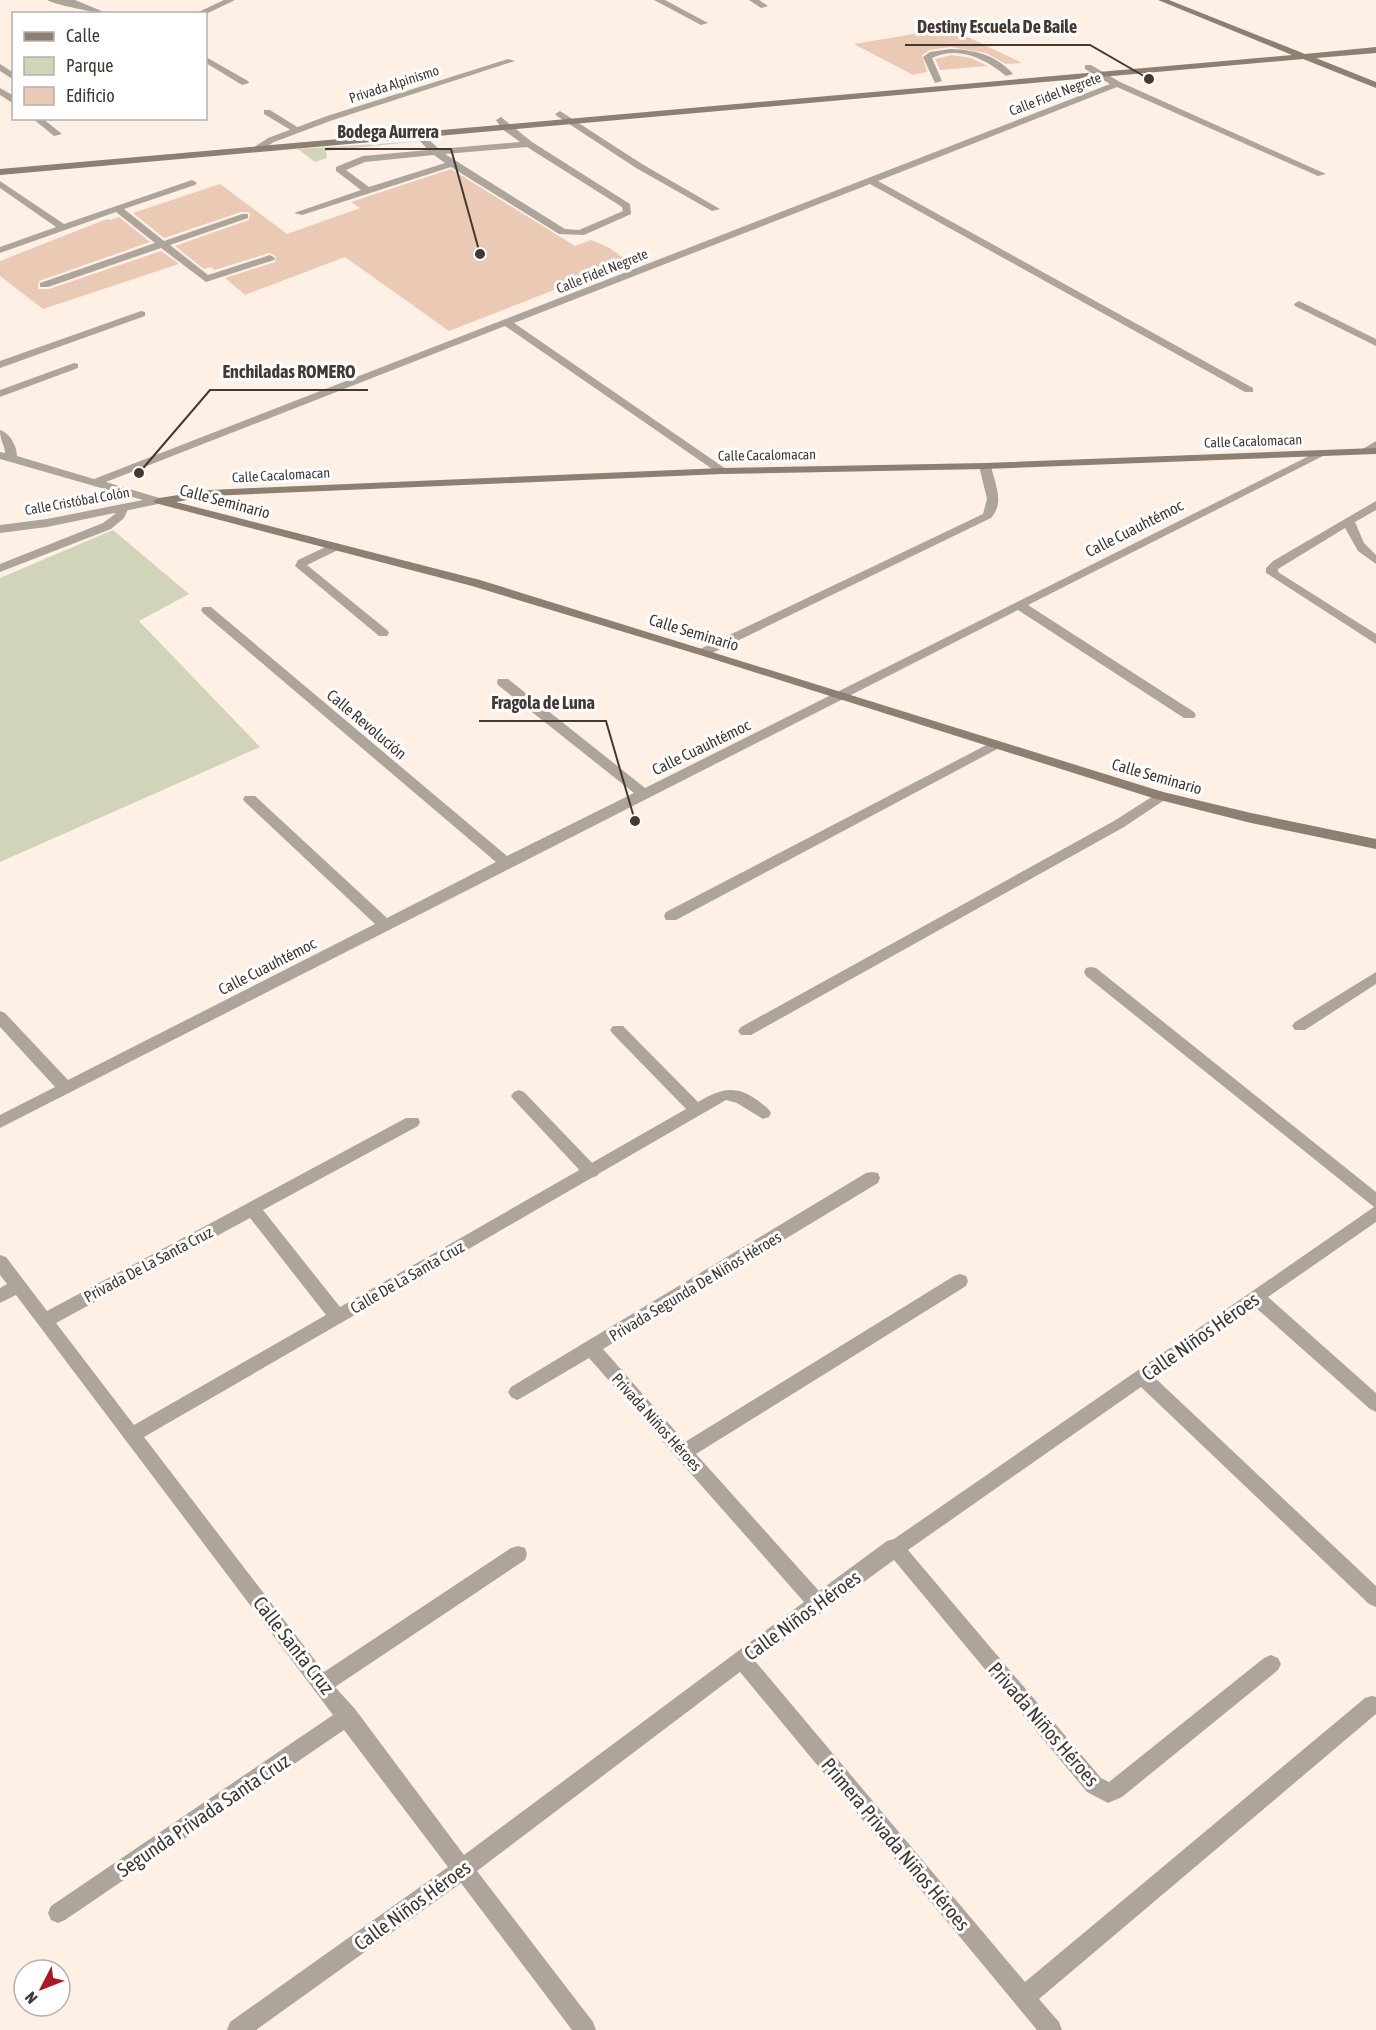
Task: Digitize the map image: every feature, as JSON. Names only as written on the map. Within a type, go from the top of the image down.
[{"type":"main road","points":[[1162,0],[1302,57],[1376,84]]},
{"type":"main road","points":[[503,124],[560,114],[1376,42]]},
{"type":"main road","points":[[0,162],[271,140],[503,124],[574,122],[1376,50]]},
{"type":"main road","points":[[0,172],[255,150],[417,131]]},
{"type":"main road","name":"Calle Cacalomacan","points":[[159,501],[210,493],[722,471],[985,466],[1370,451]]},
{"type":"main road","name":"Calle Seminario","points":[[159,501],[476,583],[704,652],[1161,796],[1251,818],[1376,844]]},
{"type":"street","points":[[51,0],[75,3],[100,12]]},
{"type":"street","points":[[203,12],[231,0]]},
{"type":"street","points":[[658,0],[704,23]]},
{"type":"street","points":[[753,0],[764,6]]},
{"type":"street","points":[[938,81],[927,57],[938,52],[967,52],[986,57],[1009,74]]},
{"type":"street","points":[[207,61],[244,83]]},
{"type":"street","name":"Privada Alpinismo","points":[[255,150],[271,140],[297,130],[511,61]]},
{"type":"street","points":[[1088,68],[1117,84],[1321,174]]},
{"type":"street","name":"Calle Fidel Negrete","points":[[96,482],[1117,84]]},
{"type":"street","points":[[267,112],[297,130]]},
{"type":"street","points":[[560,114],[639,166],[715,209]]},
{"type":"street","points":[[39,120],[57,134]]},
{"type":"street","points":[[417,131],[452,164],[563,231],[580,232],[628,212],[627,206],[529,144],[503,124]]},
{"type":"street","points":[[368,191],[339,169],[363,159],[529,144]]},
{"type":"street","points":[[299,213],[452,164]]},
{"type":"street","points":[[870,180],[1250,390]]},
{"type":"street","points":[[0,250],[192,183]]},
{"type":"street","points":[[0,184],[63,227]]},
{"type":"street","points":[[117,208],[208,279],[270,258]]},
{"type":"street","points":[[44,285],[245,216]]},
{"type":"street","points":[[1299,304],[1376,343]]},
{"type":"street","points":[[0,365],[141,314]]},
{"type":"street","points":[[508,323],[722,471]]},
{"type":"street","points":[[0,394],[74,366]]},
{"type":"street","points":[[0,433],[11,448],[4,458]]},
{"type":"street","points":[[1370,451],[1376,444]]},
{"type":"street","name":"Calle Cuauhtémoc","points":[[0,1122],[385,924],[1321,453]]},
{"type":"street","name":"Calle Seminario","points":[[4,458],[159,501]]},
{"type":"street","points":[[704,652],[987,516],[992,512],[994,506],[985,466]]},
{"type":"street","name":"Calle Cristóbal Colón","points":[[0,528],[47,523],[159,501]]},
{"type":"street","points":[[1376,505],[1272,568],[1272,573],[1376,640]]},
{"type":"street","points":[[0,568],[107,526],[120,516],[122,509]]},
{"type":"street","points":[[1349,521],[1355,540],[1376,560]]},
{"type":"street","points":[[334,547],[302,563],[301,566],[383,633]]},
{"type":"street","points":[[1019,605],[1189,715]]},
{"type":"street","name":"Calle Revolución","points":[[207,610],[506,863]]},
{"type":"street","points":[[503,682],[644,794]]},
{"type":"street","points":[[671,916],[996,744]]},
{"type":"street","points":[[746,1031],[1109,830],[1161,796]]},
{"type":"street","points":[[250,799],[385,924]]},
{"type":"street","points":[[1090,972],[1376,1201]]},
{"type":"street","points":[[1300,1026],[1376,976]]},
{"type":"street","points":[[0,1017],[66,1088]]},
{"type":"street","points":[[618,1030],[696,1109]]},
{"type":"street","points":[[519,1096],[591,1172],[696,1109],[731,1092],[763,1113]]},
{"type":"street","name":"Privada De La Santa Cruz","points":[[45,1321],[412,1122]]},
{"type":"street","name":"Calle De La Santa Cruz","points":[[132,1435],[591,1172]]},
{"type":"street","name":"Privada Segunda De Niños Héroes","points":[[517,1392],[872,1178]]},
{"type":"street","points":[[252,1208],[337,1317]]},
{"type":"street","name":"Calle Niños Héroes","points":[[238,2030],[463,1869],[741,1659],[894,1547],[1376,1213]]},
{"type":"street","name":"Calle Santa Cruz","points":[[0,1262],[585,2030]]},
{"type":"street","points":[[684,1452],[960,1281]]},
{"type":"street","points":[[0,1296],[18,1286]]},
{"type":"street","points":[[1256,1298],[1376,1404]]},
{"type":"street","name":"Privada Niños Héroes","points":[[592,1348],[817,1603]]},
{"type":"street","points":[[1142,1377],[1376,1598]]},
{"type":"street","name":"Privada Niños Héroes","points":[[894,1547],[1094,1785],[1108,1793],[1115,1791],[1271,1664]]},
{"type":"street","points":[[323,1684],[518,1554]]},
{"type":"street","name":"Primera Privada Niños Héroes","points":[[741,1659],[1051,2030]]},
{"type":"street","points":[[1024,1997],[1372,1705]]},
{"type":"street","name":"Segunda Privada Santa Cruz","points":[[58,1913],[348,1716]]},
{"type":"green space","points":[[421,141],[326,151],[327,158],[315,162],[298,149]]},
{"type":"green space","points":[[113,530],[189,594],[139,621],[260,747],[0,862],[0,578]]},
{"type":"building","points":[[949,28],[1022,63],[1006,64],[986,53],[950,47],[930,50],[922,55],[927,72],[913,75],[854,44]]},
{"type":"building","points":[[952,55],[971,58],[988,66],[940,70],[935,59]]},
{"type":"building","points":[[451,169],[575,246],[591,240],[608,247],[628,261],[449,331],[345,257],[245,295],[225,278],[275,262],[276,256],[269,253],[215,270],[211,267],[204,269],[175,246],[249,220],[248,212],[241,212],[164,238],[133,213],[220,184],[287,234],[360,208],[351,202]]},
{"type":"building","points":[[119,217],[150,242],[39,281],[38,289],[49,289],[161,251],[179,264],[43,309],[0,276],[0,261],[107,219]]},
{"type":"place","name":"Destiny Escuela De Baile","points":[[1149,79]]},
{"type":"place","name":"Bodega Aurrera","points":[[480,254]]},
{"type":"place","name":"Enchiladas ROMERO","points":[[139,473]]},
{"type":"place","name":"Fragola de Luna","points":[[635,821]]}]
